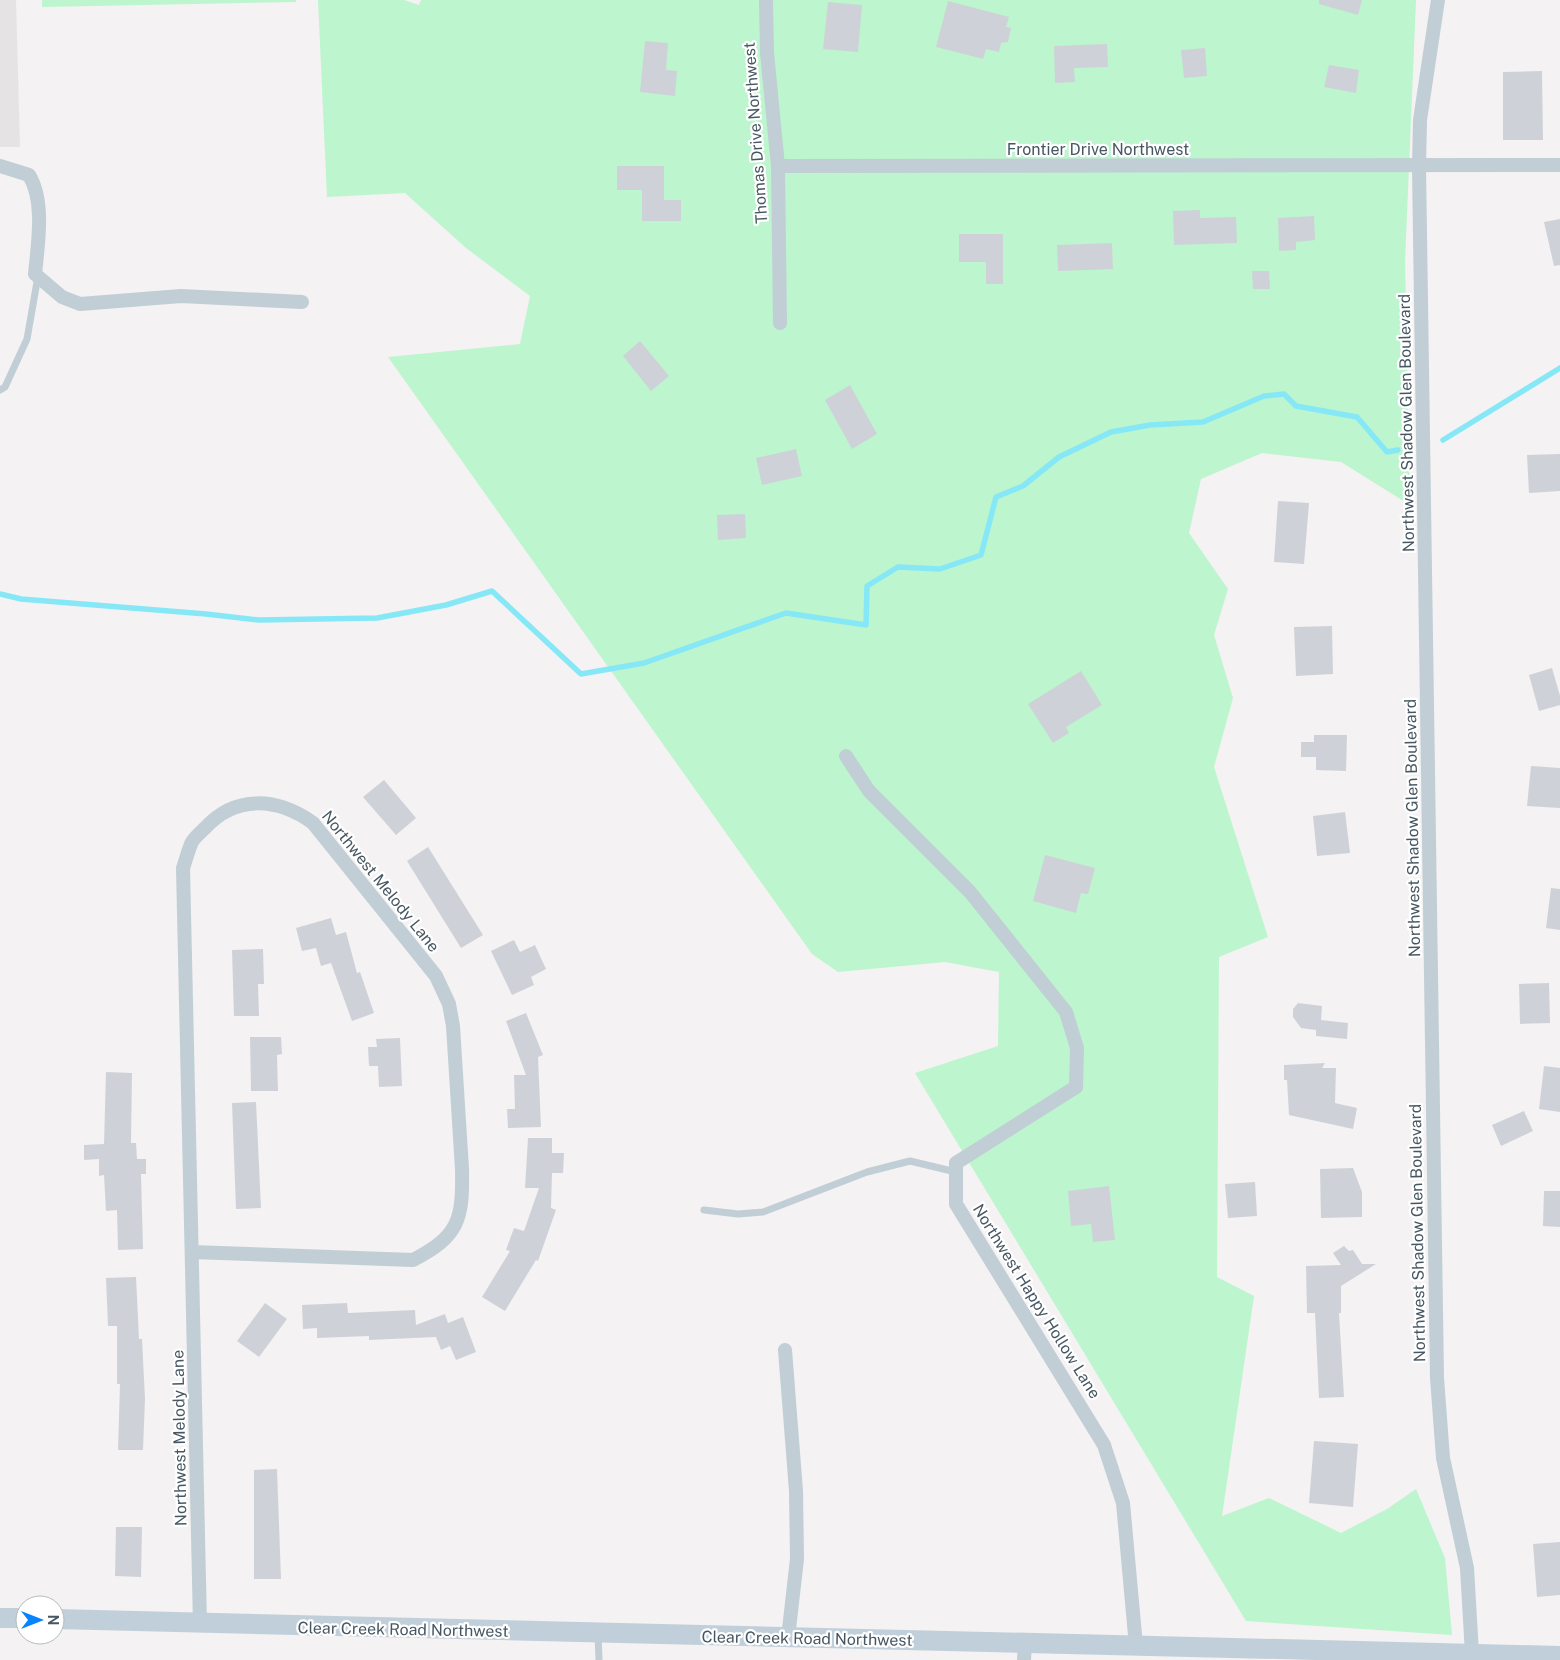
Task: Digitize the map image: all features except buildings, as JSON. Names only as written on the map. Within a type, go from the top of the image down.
[{"type":"main road","points":[[0,1618],[15,1618]]},
{"type":"main road","name":"Clear Creek Road Northwest","points":[[65,1619],[788,1638],[1024,1652],[1136,1646],[1560,1656]]},
{"type":"street","name":"Thomas Drive Northwest","points":[[766,0],[767,53],[778,166],[780,324]]},
{"type":"street","name":"Northwest Shadow Glen Boulevard","points":[[1438,0],[1420,120],[1419,167],[1437,1378],[1443,1458],[1467,1568],[1472,1654]]},
{"type":"street","name":"Frontier Drive Northwest","points":[[778,166],[1419,167],[1560,165]]},
{"type":"street","points":[[0,166],[29,175],[36,186],[38,224],[35,274],[62,297],[80,304],[181,296],[302,302]]},
{"type":"street","points":[[846,756],[870,792],[970,892],[1066,1012],[1077,1048],[1076,1087],[956,1164],[956,1172]]},
{"type":"street","name":"Northwest Melody Lane","points":[[192,1252],[413,1260],[438,1247],[459,1220],[463,1194],[462,1169],[449,1004],[436,976],[313,822],[298,812],[277,804],[252,804],[232,807],[214,818],[192,842],[184,868],[192,1252],[200,1624]]},
{"type":"street","name":"Northwest Happy Hollow Lane","points":[[956,1172],[956,1204],[1104,1445],[1123,1503],[1136,1646]]},
{"type":"street","points":[[785,1350],[796,1490],[797,1559],[788,1638]]},
{"type":"lane","points":[[0,390],[5,387],[27,339],[38,276]]},
{"type":"lane","points":[[704,1210],[738,1214],[762,1212],[867,1172],[910,1161],[956,1172]]},
{"type":"lane","points":[[598,1633],[599,1660]]},
{"type":"shaded area","points":[[0,0],[16,0],[20,147],[0,147]]},
{"type":"green space","points":[[42,0],[296,0],[296,2],[42,7]]},
{"type":"green space","points":[[318,0],[404,0],[419,5],[421,0],[1416,0],[1405,262],[1410,505],[1341,462],[1262,453],[1201,479],[1189,533],[1228,589],[1214,635],[1233,698],[1214,767],[1268,937],[1219,957],[1217,1277],[1254,1296],[1222,1516],[1269,1498],[1341,1533],[1387,1509],[1416,1489],[1445,1558],[1452,1635],[1246,1621],[915,1073],[998,1046],[999,972],[945,962],[838,972],[812,954],[388,357],[520,344],[530,296],[466,248],[405,193],[327,197]]},
{"type":"waterway","points":[[1443,440],[1560,368]]},
{"type":"waterway","points":[[0,594],[21,599],[259,620],[377,618],[446,605],[492,591],[581,674],[644,663],[786,613],[866,625],[867,586],[898,567],[940,569],[981,555],[996,497],[1023,486],[1059,457],[1111,432],[1150,425],[1203,422],[1264,396],[1284,394],[1296,406],[1357,417],[1387,452],[1398,450]]}]
